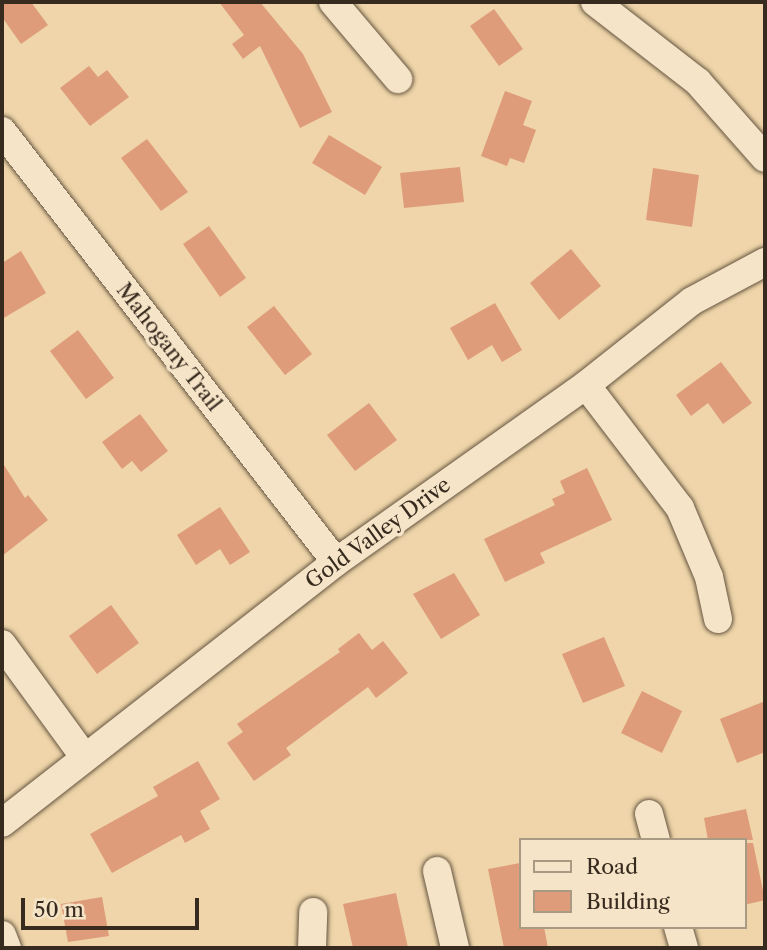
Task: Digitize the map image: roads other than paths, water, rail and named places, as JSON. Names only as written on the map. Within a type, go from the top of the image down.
[{"type":"street","points":[[333,2],[398,79]]},
{"type":"street","points":[[595,2],[698,82],[765,158]]},
{"type":"street","name":"Mahogany Trail","points":[[2,131],[336,562]]},
{"type":"street","name":"Gold Valley Drive","points":[[2,823],[83,755],[336,562],[586,385],[692,301],[765,261]]},
{"type":"street","points":[[586,385],[680,508],[709,577],[718,619]]},
{"type":"street","points":[[2,644],[83,755]]},
{"type":"street","points":[[438,871],[455,948]]},
{"type":"street","points":[[312,948],[313,912]]},
{"type":"street","points":[[679,929],[684,948]]},
{"type":"street","points":[[2,935],[7,948]]}]
